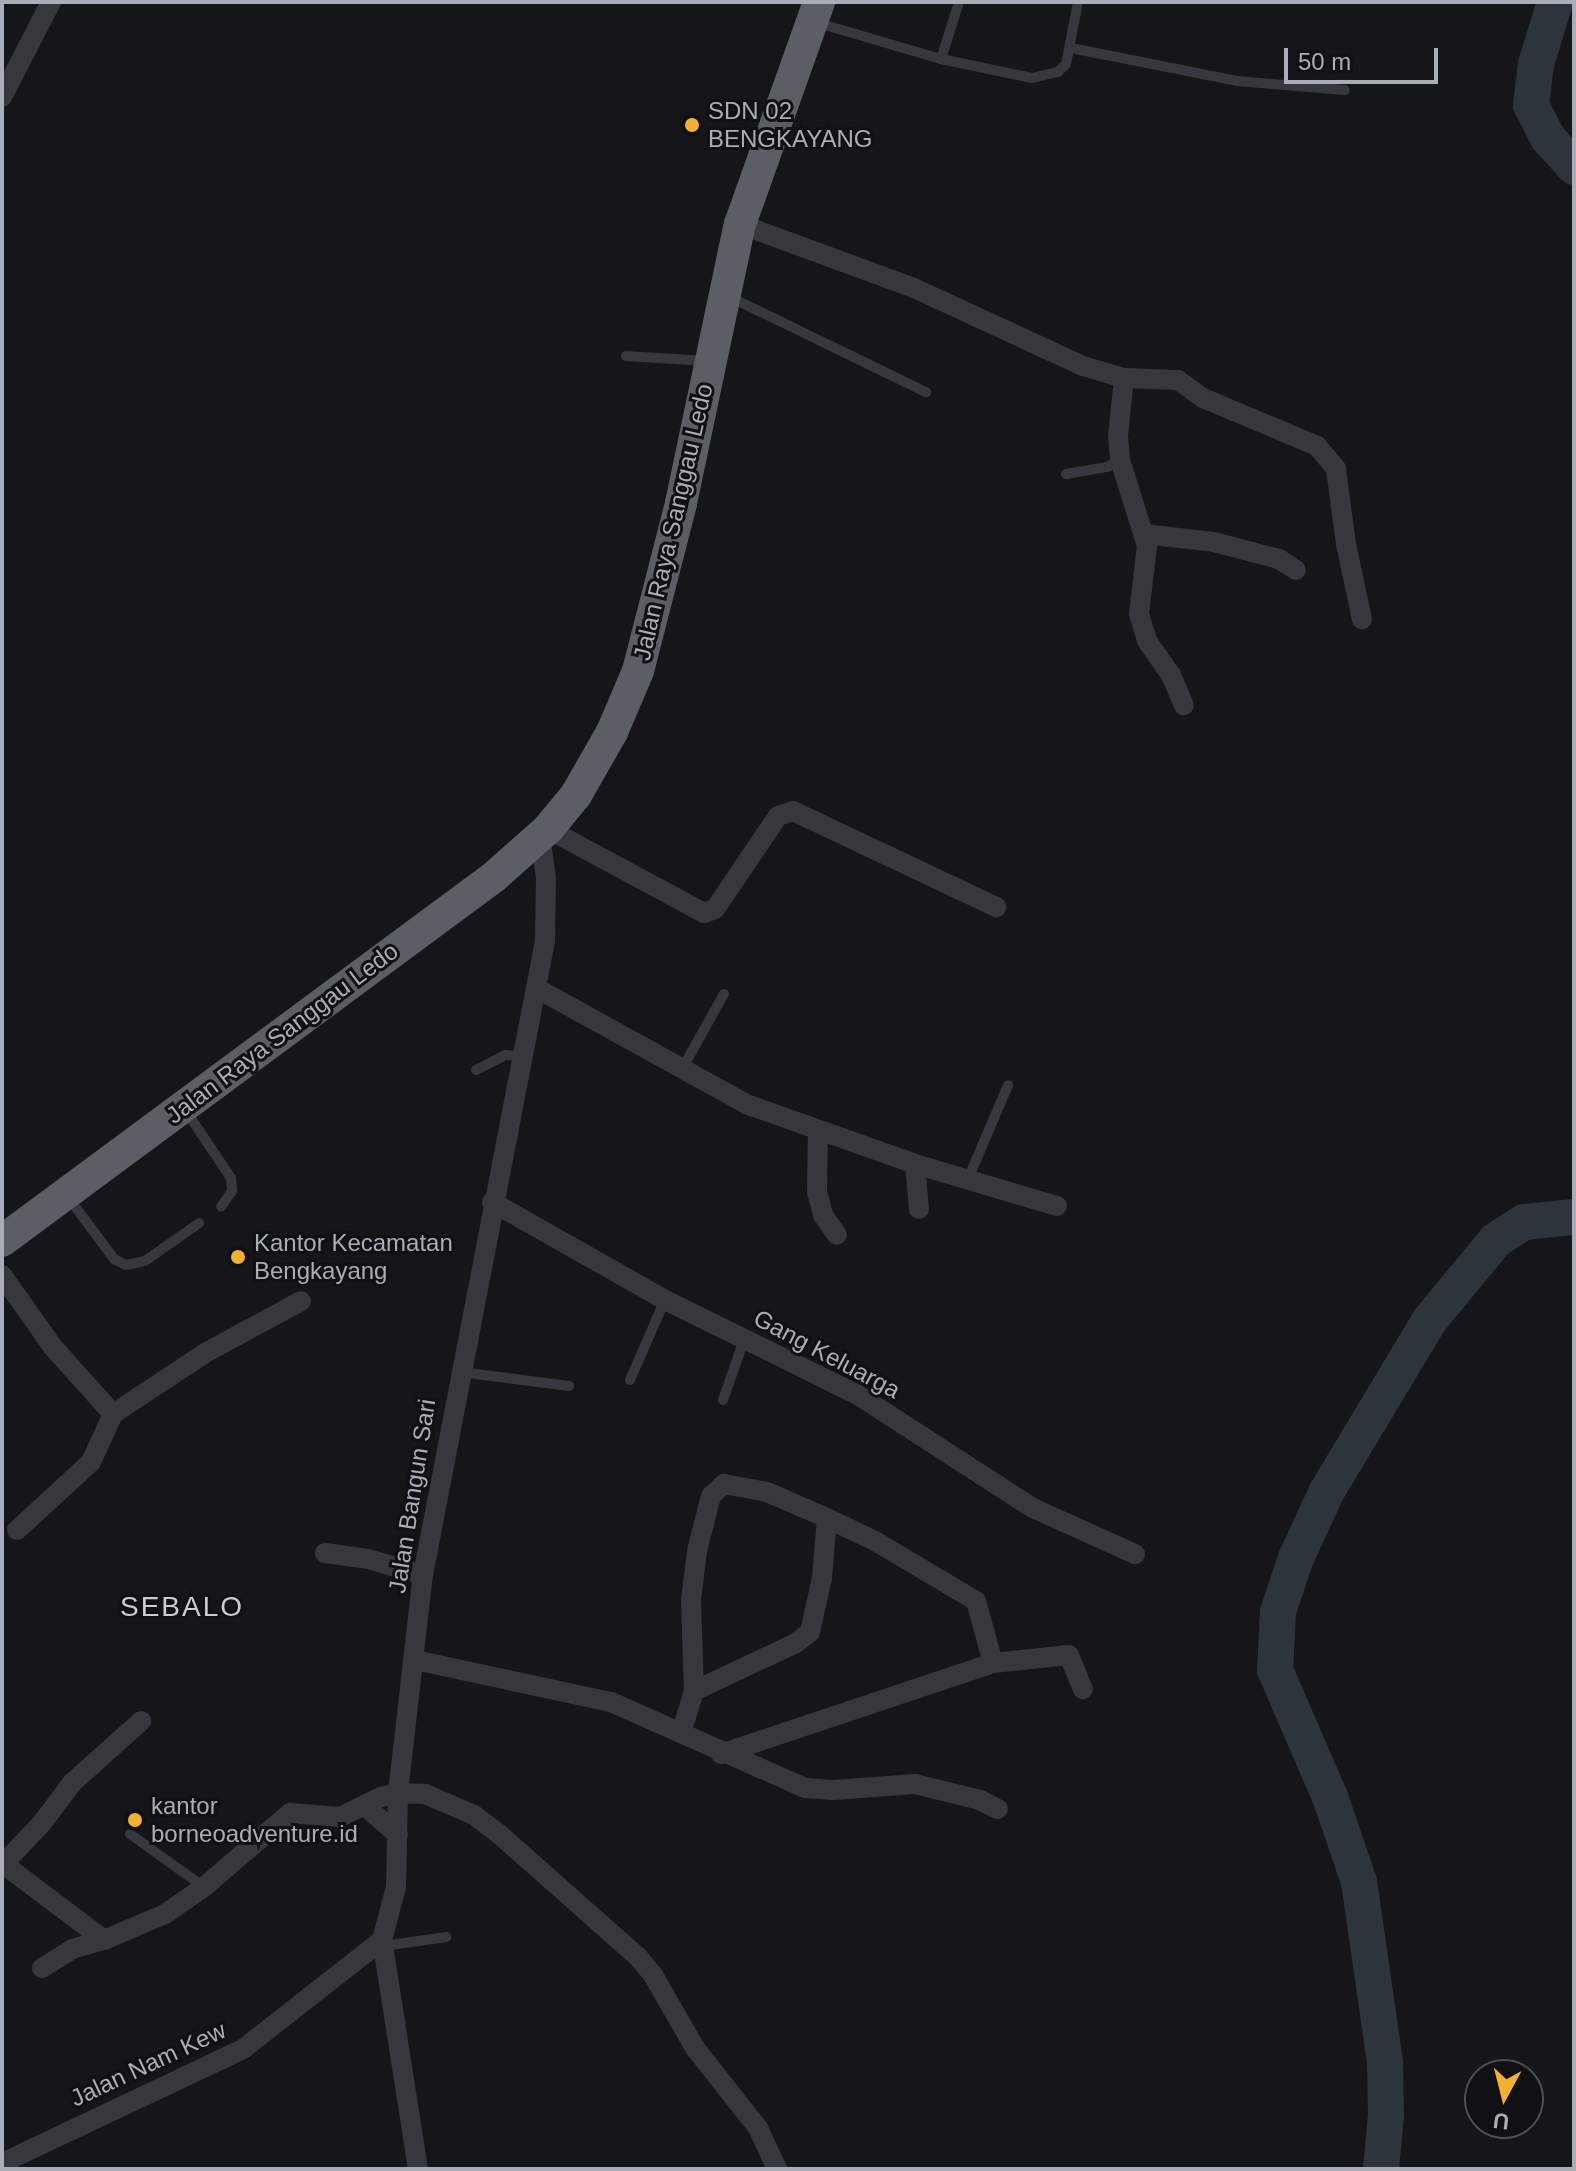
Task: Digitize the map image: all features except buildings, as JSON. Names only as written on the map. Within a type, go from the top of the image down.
[{"type":"highway","name":"Jalan Raya Sanggau Ledo","points":[[2,1241],[495,876],[544,832],[589,774],[612,732],[638,671],[681,503],[740,224],[816,12]]},
{"type":"street","points":[[2,97],[51,2]]},
{"type":"street","points":[[740,224],[914,288],[1083,366],[1124,378],[1178,380],[1203,398],[1317,446],[1330,458],[1340,485],[1346,544],[1362,619]]},
{"type":"street","points":[[1124,378],[1118,436],[1120,460],[1147,552],[1138,603],[1147,641],[1171,675],[1184,705]]},
{"type":"street","points":[[1144,534],[1214,542],[1279,559],[1296,570]]},
{"type":"street","points":[[544,832],[704,913],[715,909],[778,816],[793,811],[996,907]]},
{"type":"street","name":"Jalan Bangun Sari","points":[[418,2169],[383,1943],[396,1887],[398,1793],[423,1575],[492,1202],[538,989],[547,899],[544,832]]},
{"type":"street","points":[[538,989],[746,1104],[915,1164],[1057,1206]]},
{"type":"street","points":[[818,1132],[817,1192],[823,1215],[837,1235]]},
{"type":"street","points":[[915,1164],[919,1209]]},
{"type":"street","name":"Gang Keluarga","points":[[492,1202],[665,1300],[858,1395],[1033,1508],[1135,1554]]},
{"type":"street","points":[[2,1275],[52,1346],[113,1414]]},
{"type":"street","points":[[17,1530],[91,1462],[113,1414],[205,1353],[301,1301]]},
{"type":"street","points":[[681,1733],[694,1691],[694,1573],[700,1531],[714,1490],[724,1484],[767,1492],[827,1518],[875,1541],[976,1601],[993,1663]]},
{"type":"street","points":[[694,1691],[808,1635],[817,1609],[827,1518]]},
{"type":"street","points":[[325,1553],[368,1559],[423,1575]]},
{"type":"street","points":[[721,1754],[993,1663],[1067,1654],[1074,1662],[1083,1689]]},
{"type":"street","points":[[415,1660],[583,1694],[624,1707],[721,1754],[812,1790],[915,1784],[980,1800],[998,1809]]},
{"type":"street","points":[[104,1940],[3,1863],[42,1823],[72,1783],[141,1721]]},
{"type":"street","points":[[42,1968],[72,1949],[104,1940],[165,1914],[204,1887],[290,1813],[340,1817],[398,1793],[425,1794],[474,1815],[638,1957],[653,1975],[695,2048],[753,2121],[777,2169]]},
{"type":"street","points":[[364,1805],[398,1835]]},
{"type":"street","name":"Jalan Nam Kew","points":[[2,2163],[243,2049],[383,1943]]},
{"type":"lane","points":[[816,12],[941,59],[1032,78],[1058,72],[1066,64],[1078,2]]},
{"type":"lane","points":[[941,59],[958,5]]},
{"type":"lane","points":[[1071,48],[1237,81],[1345,90]]},
{"type":"lane","points":[[724,293],[926,392]]},
{"type":"lane","points":[[626,356],[709,361]]},
{"type":"lane","points":[[1066,474],[1107,467],[1120,460]]},
{"type":"lane","points":[[682,1069],[724,994]]},
{"type":"lane","points":[[476,1070],[505,1055],[525,1056]]},
{"type":"lane","points":[[968,1179],[1008,1085]]},
{"type":"lane","points":[[183,1106],[231,1178],[232,1191],[221,1207]]},
{"type":"lane","points":[[65,1193],[114,1259],[126,1265],[145,1261],[199,1223]]},
{"type":"lane","points":[[630,1380],[665,1300]]},
{"type":"lane","points":[[723,1400],[744,1340]]},
{"type":"lane","points":[[460,1372],[569,1386]]},
{"type":"lane","points":[[130,1834],[204,1887]]},
{"type":"lane","points":[[383,1943],[446,1937]]},
{"type":"waterway","points":[[1555,2],[1536,64],[1531,105],[1548,138],[1574,167]]},
{"type":"waterway","points":[[1381,2169],[1386,2115],[1385,2062],[1359,1882],[1330,1797],[1275,1670],[1278,1612],[1296,1558],[1327,1491],[1429,1321],[1496,1240],[1524,1222],[1574,1217]]},
{"type":"place","name":"SDN 02 BENGKAYANG","points":[[692,125]]},
{"type":"place","name":"Kantor Kecamatan Bengkayang","points":[[238,1257]]},
{"type":"place","name":"kantor borneoadventure.id","points":[[135,1820]]},
{"type":"district","name":"SEBALO","points":[[182,1607]]}]
